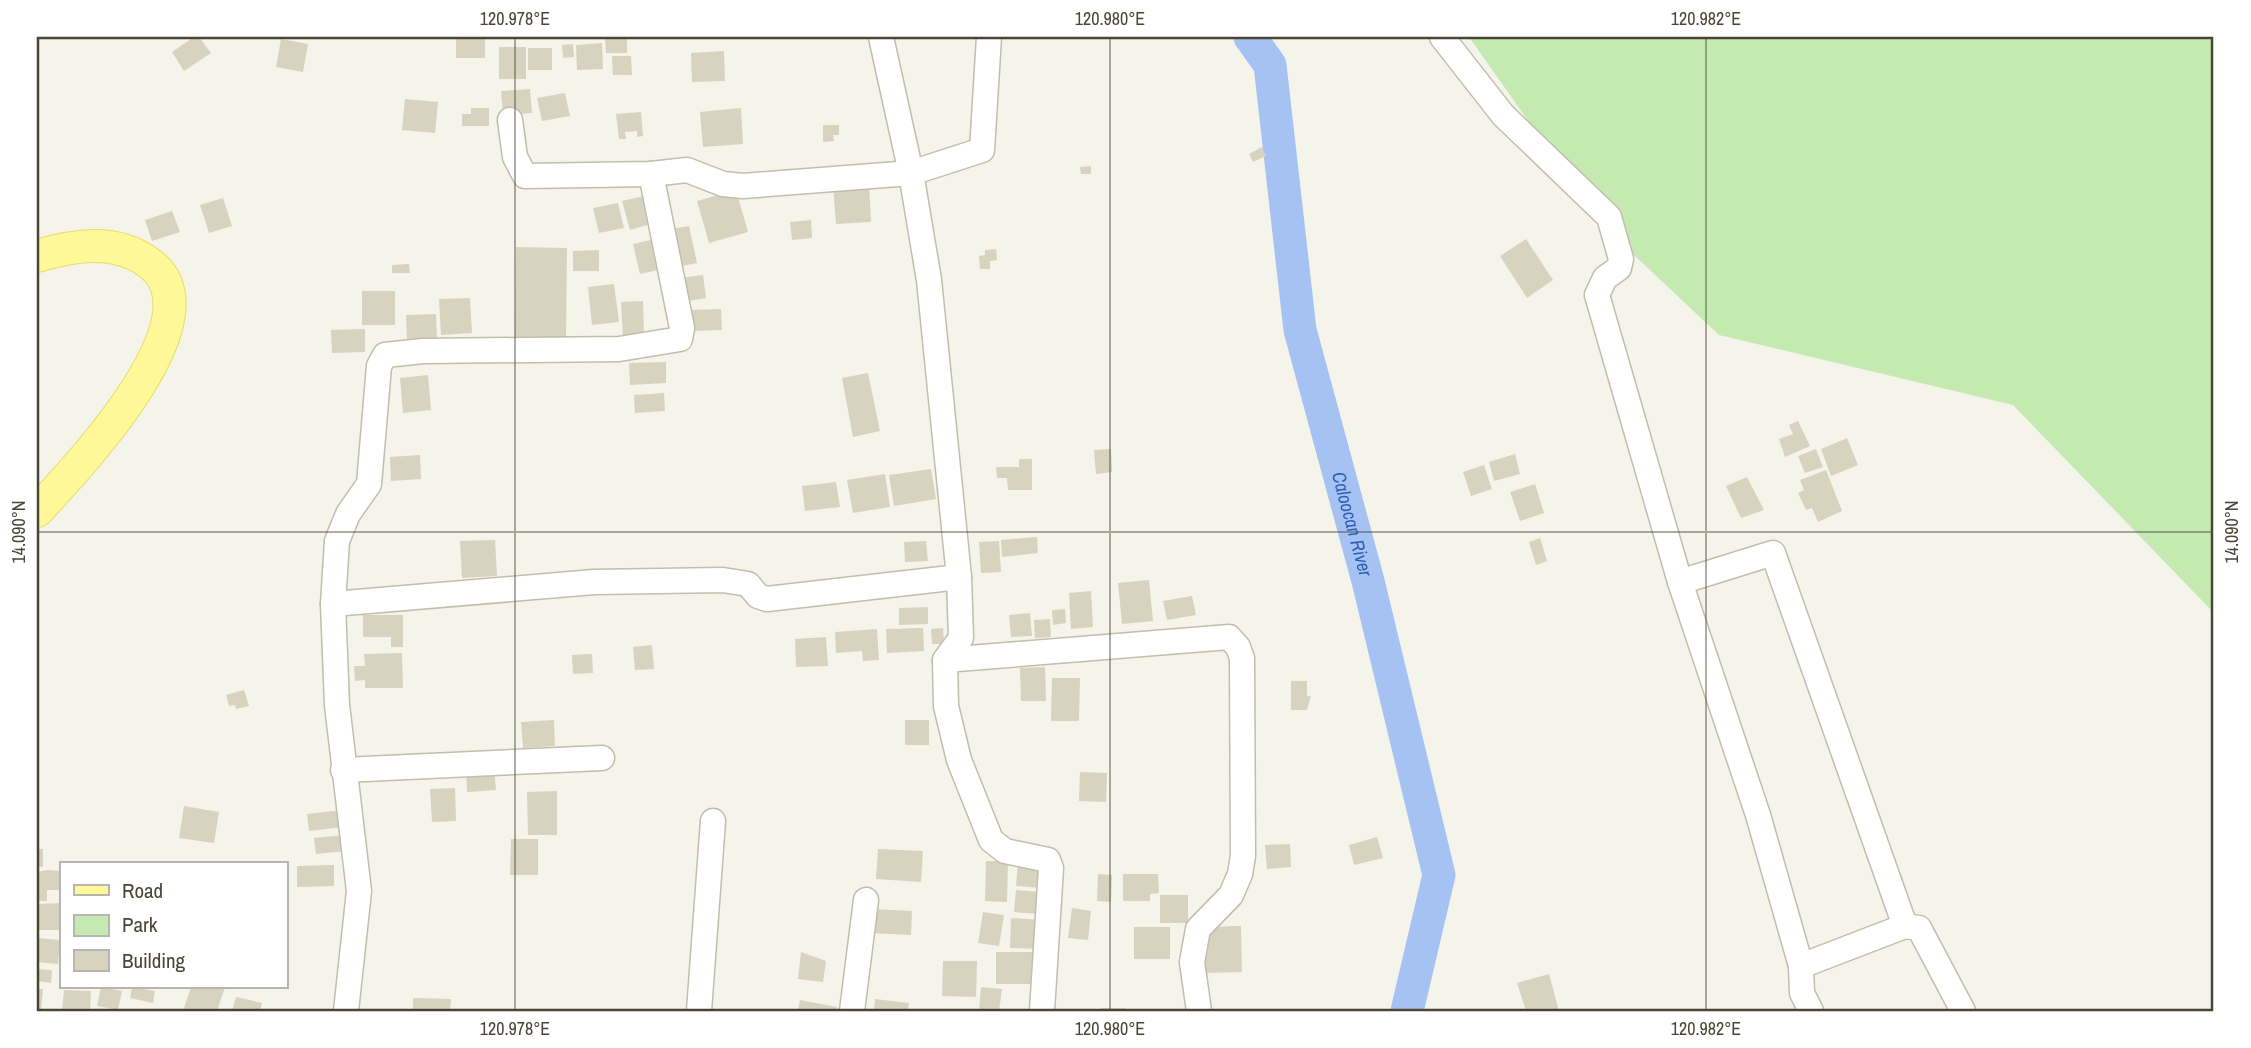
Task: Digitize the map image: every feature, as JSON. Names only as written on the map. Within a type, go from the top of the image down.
[{"type":"main road","points":[[37,256],[81,246],[125,250],[155,267],[169,290],[171,303],[166,330],[138,388],[99,440],[37,510]]},
{"type":"street","points":[[881,37],[911,173],[929,281],[959,577],[961,638],[945,660],[946,706],[959,760],[991,840],[1005,851],[1048,860],[1051,867],[1042,1011]]},
{"type":"street","points":[[510,120],[515,157],[525,176],[651,174],[687,170],[723,184],[743,186],[911,173],[982,150],[989,37]]},
{"type":"street","points":[[1442,37],[1503,115],[1609,217],[1621,259],[1619,268],[1605,278],[1597,295],[1680,582],[1758,815],[1801,966],[1802,993],[1811,1011]]},
{"type":"street","points":[[346,1011],[359,891],[337,705],[333,604],[337,541],[348,514],[369,484],[379,366],[385,355],[424,351],[619,349],[681,339],[682,328],[651,174]]},
{"type":"street","points":[[1680,582],[1773,553],[1905,926]]},
{"type":"street","points":[[333,604],[594,582],[723,580],[748,584],[758,596],[767,599],[959,577]]},
{"type":"street","points":[[945,660],[1229,637],[1238,647],[1242,696],[1243,856],[1240,874],[1231,895],[1198,929],[1192,962],[1199,1011]]},
{"type":"street","points":[[343,770],[602,758]]},
{"type":"street","points":[[699,1011],[713,821]]},
{"type":"street","points":[[852,1011],[866,900]]},
{"type":"street","points":[[1801,966],[1905,926],[1919,928],[1963,1011]]},
{"type":"green space","points":[[1469,37],[2214,37],[2214,613],[2013,405],[1719,335],[1601,224]]},
{"type":"building","points":[[194,37],[199,37],[211,53],[184,71],[172,52]]},
{"type":"building","points":[[456,37],[485,37],[485,58],[456,58]]},
{"type":"building","points":[[627,38],[627,53],[606,53],[605,39]]},
{"type":"building","points":[[281,39],[308,44],[303,72],[276,67]]},
{"type":"building","points":[[602,43],[603,69],[577,70],[576,45]]},
{"type":"building","points":[[573,44],[574,57],[563,58],[562,45]]},
{"type":"building","points":[[499,47],[526,47],[526,79],[499,79]]},
{"type":"building","points":[[528,48],[552,48],[552,70],[528,70]]},
{"type":"building","points":[[724,51],[725,81],[692,82],[691,53]]},
{"type":"building","points":[[612,56],[631,56],[632,75],[613,75]]},
{"type":"building","points":[[530,89],[532,113],[503,115],[501,91]]},
{"type":"building","points":[[565,93],[570,116],[542,121],[537,98]]},
{"type":"building","points":[[405,99],[438,102],[435,133],[402,130]]},
{"type":"building","points":[[471,108],[489,108],[489,126],[462,126],[462,114],[471,114]]},
{"type":"building","points":[[741,108],[743,144],[703,147],[700,112]]},
{"type":"building","points":[[641,112],[643,136],[637,137],[637,131],[625,132],[626,139],[619,139],[616,114]]},
{"type":"building","points":[[823,125],[839,125],[839,135],[833,135],[834,141],[823,142]]},
{"type":"building","points":[[1262,147],[1266,156],[1253,162],[1249,154]]},
{"type":"building","points":[[1091,166],[1091,174],[1081,174],[1080,167]]},
{"type":"building","points":[[869,182],[871,222],[836,224],[833,184]]},
{"type":"building","points":[[736,190],[748,232],[709,243],[697,201]]},
{"type":"building","points":[[644,196],[651,224],[630,230],[622,201]]},
{"type":"building","points":[[223,198],[232,226],[209,233],[200,205]]},
{"type":"building","points":[[618,203],[624,228],[599,233],[593,208]]},
{"type":"building","points":[[172,211],[180,232],[152,241],[145,220]]},
{"type":"building","points":[[811,220],[812,238],[792,240],[790,222]]},
{"type":"building","points":[[689,226],[697,263],[673,268],[665,230]]},
{"type":"building","points":[[655,239],[662,269],[640,274],[633,244]]},
{"type":"building","points":[[1526,239],[1553,280],[1527,298],[1500,256]]},
{"type":"building","points":[[516,247],[567,248],[566,338],[515,337]]},
{"type":"building","points":[[996,249],[997,260],[990,261],[990,269],[980,269],[979,256],[985,255],[985,250]]},
{"type":"building","points":[[599,250],[599,271],[573,271],[573,251]]},
{"type":"building","points":[[409,264],[410,273],[392,273],[392,265]]},
{"type":"building","points":[[703,275],[706,298],[683,302],[680,278]]},
{"type":"building","points":[[614,284],[619,322],[592,325],[588,287]]},
{"type":"building","points":[[362,291],[395,291],[395,325],[362,325]]},
{"type":"building","points":[[470,298],[472,333],[441,335],[439,299]]},
{"type":"building","points":[[643,301],[644,336],[623,337],[621,302]]},
{"type":"building","points":[[721,309],[722,330],[692,331],[691,310]]},
{"type":"building","points":[[436,314],[437,339],[407,340],[406,315]]},
{"type":"building","points":[[365,329],[365,352],[332,353],[331,330]]},
{"type":"building","points":[[666,362],[666,383],[630,385],[629,363]]},
{"type":"building","points":[[868,373],[880,431],[853,437],[842,378]]},
{"type":"building","points":[[428,375],[431,410],[403,413],[400,378]]},
{"type":"building","points":[[664,393],[665,411],[635,413],[634,395]]},
{"type":"building","points":[[1798,421],[1810,446],[1785,457],[1779,439],[1793,434],[1789,425]]},
{"type":"building","points":[[1847,438],[1858,465],[1831,476],[1821,449]]},
{"type":"building","points":[[1111,449],[1112,472],[1096,474],[1094,450]]},
{"type":"building","points":[[1816,449],[1823,467],[1805,473],[1798,456]]},
{"type":"building","points":[[1515,454],[1520,474],[1494,481],[1489,462]]},
{"type":"building","points":[[420,455],[421,479],[391,481],[390,457]]},
{"type":"building","points":[[1019,459],[1032,459],[1032,490],[1008,490],[1007,478],[997,478],[996,467],[1019,467]]},
{"type":"building","points":[[1484,465],[1492,489],[1471,496],[1463,472]]},
{"type":"building","points":[[931,469],[936,499],[894,506],[889,475]]},
{"type":"building","points":[[1826,470],[1842,511],[1818,522],[1812,508],[1806,510],[1798,493],[1804,490],[1800,480]]},
{"type":"building","points":[[885,474],[890,507],[853,513],[847,480]]},
{"type":"building","points":[[1747,477],[1764,510],[1741,518],[1726,486]]},
{"type":"building","points":[[836,482],[840,507],[805,511],[802,486]]},
{"type":"building","points":[[1535,484],[1544,513],[1520,521],[1510,492]]},
{"type":"building","points":[[1037,537],[1038,553],[1002,557],[1001,540]]},
{"type":"building","points":[[1540,538],[1547,561],[1536,565],[1529,542]]},
{"type":"building","points":[[495,540],[497,576],[462,578],[460,541]]},
{"type":"building","points":[[926,541],[928,561],[905,562],[904,542]]},
{"type":"building","points":[[999,541],[1001,572],[981,573],[979,542]]},
{"type":"building","points":[[1149,580],[1153,621],[1122,624],[1118,583]]},
{"type":"building","points":[[1091,591],[1093,627],[1071,629],[1069,593]]},
{"type":"building","points":[[1192,596],[1196,615],[1167,620],[1163,601]]},
{"type":"building","points":[[928,607],[928,624],[899,625],[899,608]]},
{"type":"building","points":[[1065,609],[1066,623],[1053,625],[1052,610]]},
{"type":"building","points":[[1030,613],[1032,636],[1011,637],[1009,615]]},
{"type":"building","points":[[363,615],[403,615],[403,647],[391,647],[391,637],[363,637]]},
{"type":"building","points":[[1050,619],[1051,637],[1035,638],[1034,620]]},
{"type":"building","points":[[923,628],[924,651],[887,653],[886,629]]},
{"type":"building","points":[[943,628],[944,644],[932,644],[931,629]]},
{"type":"building","points":[[877,629],[879,660],[863,661],[862,651],[836,653],[835,632]]},
{"type":"building","points":[[826,637],[828,666],[796,667],[795,639]]},
{"type":"building","points":[[652,645],[654,669],[635,670],[633,647]]},
{"type":"building","points":[[402,653],[403,688],[365,688],[365,680],[355,681],[354,666],[365,666],[364,654]]},
{"type":"building","points":[[592,654],[593,673],[573,674],[572,655]]},
{"type":"building","points":[[1045,667],[1046,701],[1021,701],[1020,668]]},
{"type":"building","points":[[1052,678],[1080,678],[1079,721],[1051,721]]},
{"type":"building","points":[[1291,681],[1307,681],[1307,696],[1311,696],[1307,710],[1291,710]]},
{"type":"building","points":[[244,690],[249,706],[236,709],[235,705],[229,706],[226,695]]},
{"type":"building","points":[[554,720],[555,746],[523,748],[521,722]]},
{"type":"building","points":[[905,720],[929,720],[929,745],[905,745]]},
{"type":"building","points":[[494,767],[496,790],[467,792],[466,769]]},
{"type":"building","points":[[1080,772],[1107,773],[1106,802],[1079,801]]},
{"type":"building","points":[[455,788],[456,821],[432,822],[430,789]]},
{"type":"building","points":[[557,791],[557,835],[528,835],[527,792]]},
{"type":"building","points":[[184,806],[219,812],[214,843],[179,838]]},
{"type":"building","points":[[342,810],[344,827],[309,831],[307,814]]},
{"type":"building","points":[[345,835],[346,851],[316,854],[314,838]]},
{"type":"building","points":[[1377,837],[1383,858],[1354,865],[1349,845]]},
{"type":"building","points":[[511,839],[538,839],[538,875],[510,875]]},
{"type":"building","points":[[1290,844],[1291,867],[1267,869],[1265,845]]},
{"type":"building","points":[[37,849],[43,849],[43,867],[37,867]]},
{"type":"building","points":[[878,849],[923,851],[921,882],[876,879]]},
{"type":"building","points":[[1018,860],[1049,875],[1043,888],[1016,886]]},
{"type":"building","points":[[986,861],[1008,861],[1007,902],[985,901]]},
{"type":"building","points":[[334,865],[334,886],[297,887],[297,866]]},
{"type":"building","points":[[60,871],[60,890],[47,890],[47,901],[37,901],[37,872]]},
{"type":"building","points":[[1098,874],[1112,875],[1111,902],[1097,901]]},
{"type":"building","points":[[1123,874],[1158,874],[1159,893],[1150,894],[1150,901],[1123,901]]},
{"type":"building","points":[[1016,890],[1041,892],[1040,914],[1014,912]]},
{"type":"building","points":[[1160,895],[1188,895],[1188,923],[1160,923]]},
{"type":"building","points":[[60,903],[60,930],[37,930],[37,904]]},
{"type":"building","points":[[1072,908],[1091,911],[1088,940],[1068,938]]},
{"type":"building","points":[[870,909],[912,911],[911,935],[868,933]]},
{"type":"building","points":[[983,912],[1004,915],[999,946],[978,943]]},
{"type":"building","points":[[1011,918],[1041,920],[1040,949],[1010,948]]},
{"type":"building","points":[[1241,926],[1242,972],[1206,973],[1204,927]]},
{"type":"building","points":[[1134,927],[1170,927],[1170,959],[1134,959]]},
{"type":"building","points":[[37,938],[60,940],[58,964],[37,962]]},
{"type":"building","points":[[801,952],[826,961],[823,982],[798,979]]},
{"type":"building","points":[[996,952],[1038,952],[1038,984],[996,984]]},
{"type":"building","points":[[943,961],[977,961],[976,997],[942,996]]},
{"type":"building","points":[[37,969],[52,970],[51,983],[37,981]]},
{"type":"building","points":[[1549,974],[1559,1011],[1526,1011],[1517,983]]},
{"type":"building","points":[[981,987],[1002,989],[999,1011],[979,1011]]},
{"type":"building","points":[[101,988],[122,991],[118,1010],[97,1006]]},
{"type":"building","points":[[132,988],[155,991],[153,1003],[130,998]]},
{"type":"building","points":[[191,988],[225,988],[217,1011],[183,1011]]},
{"type":"building","points":[[37,989],[43,989],[41,1011],[37,1011]]},
{"type":"building","points":[[64,990],[91,991],[90,1011],[62,1011]]},
{"type":"building","points":[[236,997],[262,1003],[260,1011],[232,1011]]},
{"type":"building","points":[[413,998],[451,999],[450,1011],[413,1011]]},
{"type":"building","points":[[875,999],[909,1003],[908,1011],[874,1011]]},
{"type":"building","points":[[800,1000],[837,1007],[836,1011],[798,1011]]},
{"type":"building","points":[[1101,1008],[1126,1008],[1126,1011],[1101,1011]]},
{"type":"waterway","name":"Caloocan River","points":[[1250,37],[1270,65],[1300,330],[1368,581],[1439,875],[1407,1011]]}]
